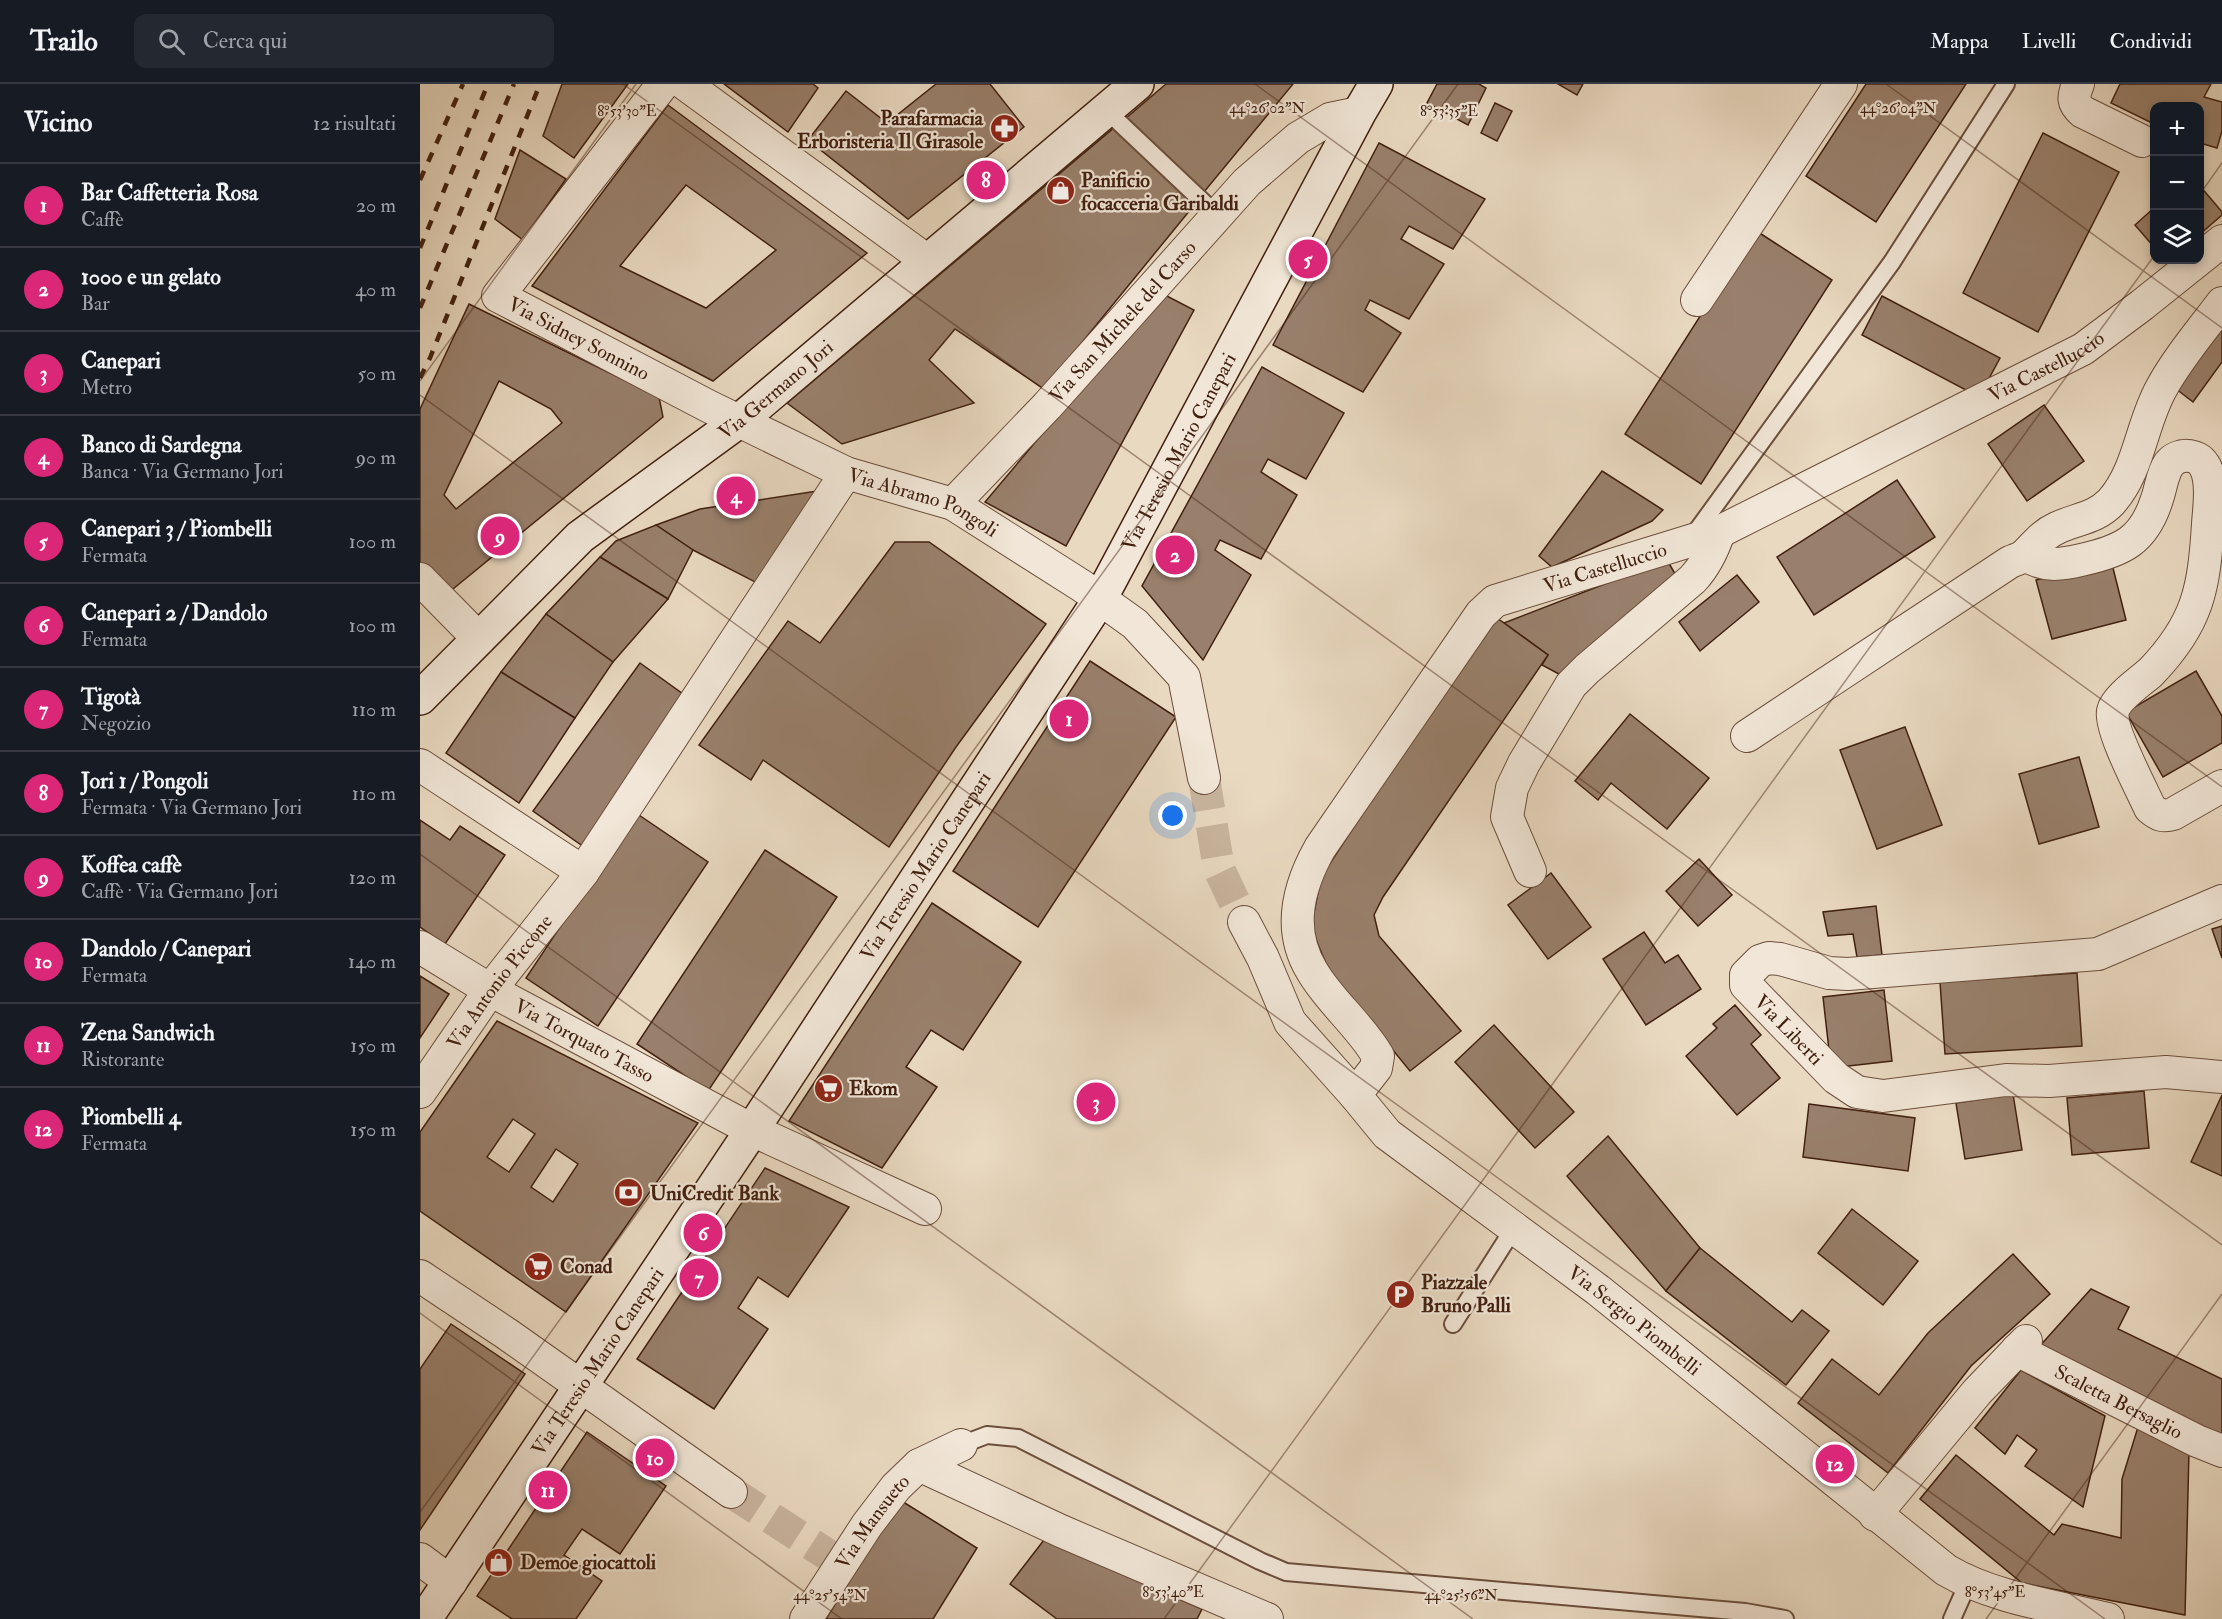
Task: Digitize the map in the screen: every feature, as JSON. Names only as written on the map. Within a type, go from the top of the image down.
[{"type":"main road","name":"Via Germano Jori","points":[[420,698],[580,537],[739,421],[1137,84]]},
{"type":"main road","name":"Via Teresio Mario Canepari","points":[[425,1619],[752,1130],[1100,599],[1376,84]]},
{"type":"street","name":"Via Sidney Sonnino","points":[[663,84],[498,296],[739,421]]},
{"type":"street","points":[[685,84],[926,261]]},
{"type":"street","points":[[1697,300],[1841,84]]},
{"type":"street","points":[[2078,84],[2073,97],[2075,105],[2083,112],[2142,141]]},
{"type":"street","name":"Via San Michele del Carso","points":[[953,504],[1047,406],[1246,182],[1298,138],[1330,119],[1359,113]]},
{"type":"street","name":"Via Castelluccio","points":[[1355,1095],[1376,1068],[1378,1056],[1312,972],[1299,936],[1300,894],[1309,868],[1320,848],[1481,614],[1495,601],[1719,532],[2083,349],[2222,241]]},
{"type":"street","points":[[1747,736],[2000,569],[2025,555],[2034,543],[2046,534],[2088,518],[2102,510],[2112,500],[2131,467],[2160,390],[2222,303]]},
{"type":"street","name":"Via Abramo Pongoli","points":[[739,421],[846,473],[953,504],[1100,599]]},
{"type":"street","points":[[2025,555],[2036,562],[2047,565],[2115,552],[2127,544],[2146,523],[2170,463],[2180,457],[2190,456],[2198,459],[2205,466],[2210,501],[2206,561],[2199,599],[2186,626],[2167,652],[2152,670],[2118,702],[2113,711],[2113,720],[2119,740],[2150,808],[2157,814],[2165,816],[2173,814],[2222,786]]},
{"type":"street","name":"Via Antonio Piccone","points":[[420,1092],[490,990],[583,872],[846,473]]},
{"type":"street","points":[[1530,871],[1507,817],[1512,788],[1524,763],[1571,685],[1693,579],[1704,567],[1719,532]]},
{"type":"street","points":[[420,579],[478,639]]},
{"type":"street","points":[[1100,599],[1135,624],[1184,677],[1204,778]]},
{"type":"street","points":[[420,765],[583,872]]},
{"type":"street","name":"Via Liberti","points":[[2222,901],[2098,954],[1848,974],[1828,973],[1769,958],[1760,961],[1746,975],[1746,985],[1836,1078],[1857,1092],[1869,1095],[1883,1096],[2006,1080],[2049,1081],[2166,1072],[2222,1077]]},
{"type":"street","name":"Via Sergio Piombelli","points":[[1244,922],[1263,958],[1290,1022],[1387,1134],[1598,1290],[1936,1563],[1968,1583],[2108,1619]]},
{"type":"street","name":"Via Torquato Tasso","points":[[420,946],[490,990],[752,1130],[925,1209]]},
{"type":"street","points":[[420,1276],[731,1492]]},
{"type":"street","name":"Scaletta Bersaglio","points":[[1875,1515],[1977,1392],[2022,1346],[2197,1441],[2222,1451]]},
{"type":"street","name":"Via Mansueto","points":[[806,1619],[867,1525],[896,1487],[919,1464],[961,1445]]},
{"type":"street","points":[[919,1464],[1061,1531],[1267,1619]]},
{"type":"street","points":[[420,1559],[451,1582]]},
{"type":"lane","points":[[1689,542],[1892,262],[2006,84]]},
{"type":"lane","points":[[1106,111],[1218,216]]},
{"type":"lane","points":[[1454,1324],[1514,1228]]},
{"type":"lane","points":[[961,1445],[987,1435],[1018,1438],[1249,1556],[1286,1572],[1745,1612],[1785,1619]]},
{"type":"lane","points":[[1952,1619],[1968,1583]]},
{"type":"building","points":[[562,84],[628,84],[574,158],[543,136]]},
{"type":"building","points":[[724,84],[813,84],[818,88],[788,132]]},
{"type":"building","points":[[936,84],[990,84],[1024,127],[908,219],[808,140],[846,91],[887,123]]},
{"type":"building","points":[[1166,84],[1293,84],[1204,192],[1125,119]]},
{"type":"building","points":[[1437,84],[1479,84],[1486,88],[1468,125],[1427,103]]},
{"type":"building","points":[[1558,84],[1583,84],[1577,95]]},
{"type":"building","points":[[1866,84],[1966,84],[1876,222],[1806,176]]},
{"type":"building","points":[[2120,84],[2211,84],[2204,97],[2222,102],[2222,131],[2217,148],[2204,144],[2204,102],[2150,102],[2150,122],[2111,103]]},
{"type":"building","points":[[1495,103],[1512,111],[1497,141],[1481,133]]},
{"type":"building","points":[[668,105],[867,253],[713,381],[532,286]],"holes":[[[686,185],[776,250],[706,308],[620,266]]]},
{"type":"building","points":[[1115,127],[1195,204],[1044,389],[955,329],[929,360],[974,403],[842,444],[787,403]]},
{"type":"building","points":[[2043,133],[2119,172],[2038,332],[1963,293]]},
{"type":"building","points":[[1379,143],[1485,199],[1453,249],[1409,226],[1401,239],[1444,264],[1409,319],[1370,300],[1365,310],[1401,333],[1363,392],[1273,345]]},
{"type":"building","points":[[520,150],[566,179],[523,240],[495,219]]},
{"type":"building","points":[[2204,191],[2222,212],[2222,215],[2204,231]]},
{"type":"building","points":[[2150,212],[2150,242],[2135,225]]},
{"type":"building","points":[[1755,230],[1832,280],[1701,484],[1625,434]]},
{"type":"building","points":[[1161,293],[1194,310],[1066,546],[985,502]]},
{"type":"building","points":[[1882,296],[2000,358],[1979,397],[1862,335]]},
{"type":"building","points":[[469,304],[659,397],[663,417],[448,593],[420,563],[420,409]],"holes":[[[499,381],[551,409],[562,423],[456,509],[444,495]]]},
{"type":"building","points":[[2222,327],[2222,362],[2193,402],[2171,385]]},
{"type":"building","points":[[1262,367],[1344,413],[1306,479],[1268,459],[1261,472],[1297,495],[1261,559],[1220,540],[1215,550],[1251,575],[1203,660],[1142,586]]},
{"type":"building","points":[[2044,405],[2084,461],[2027,501],[1988,444]]},
{"type":"building","points":[[1602,471],[1663,510],[1652,521],[1552,567],[1539,556]]},
{"type":"building","points":[[1897,480],[1935,537],[1814,615],[1777,557]]},
{"type":"building","points":[[824,490],[765,587],[693,550],[656,525],[700,509]]},
{"type":"building","points":[[656,525],[693,550],[668,599],[600,557],[616,541]]},
{"type":"building","points":[[895,542],[929,542],[1046,624],[956,747],[889,847],[763,760],[751,780],[699,745],[788,621],[820,643]]},
{"type":"building","points":[[600,557],[668,599],[613,662],[546,614]]},
{"type":"building","points":[[1667,560],[1677,577],[1559,674],[1542,665],[1548,655],[1504,623]]},
{"type":"building","points":[[2111,560],[2126,620],[2052,639],[2036,580]]},
{"type":"building","points":[[1737,575],[1759,602],[1700,651],[1679,622]]},
{"type":"building","points":[[546,614],[613,662],[575,718],[501,672]]},
{"type":"building","points":[[1493,615],[1548,655],[1383,897],[1374,915],[1379,936],[1461,1031],[1410,1071],[1330,973],[1311,928],[1321,877]]},
{"type":"building","points":[[1090,661],[1176,717],[1038,927],[953,871]]},
{"type":"building","points":[[640,663],[690,699],[584,847],[533,811]]},
{"type":"building","points":[[2196,671],[2222,716],[2222,743],[2163,777],[2126,712]]},
{"type":"building","points":[[501,672],[575,718],[519,803],[446,753]]},
{"type":"building","points":[[1630,714],[1709,778],[1667,829],[1611,783],[1598,800],[1575,781]]},
{"type":"building","points":[[1905,727],[1942,825],[1877,849],[1840,750]]},
{"type":"building","points":[[2079,757],[2099,827],[2039,844],[2019,774]]},
{"type":"building","points":[[636,813],[708,862],[598,1026],[526,978]]},
{"type":"building","points":[[420,820],[450,840],[460,826],[505,855],[445,944],[420,927]]},
{"type":"building","points":[[765,850],[837,897],[708,1091],[637,1044]]},
{"type":"building","points":[[1699,859],[1732,895],[1698,926],[1666,891]]},
{"type":"building","points":[[1551,873],[1591,927],[1548,959],[1508,905]]},
{"type":"building","points":[[932,903],[1021,962],[963,1050],[931,1030],[906,1067],[937,1087],[882,1168],[789,1121]]},
{"type":"building","points":[[1876,906],[1882,955],[1857,957],[1853,934],[1828,936],[1823,912]]},
{"type":"building","points":[[2222,926],[2222,958],[2212,929]]},
{"type":"building","points":[[1644,932],[1665,963],[1678,955],[1701,989],[1646,1025],[1603,959]]},
{"type":"building","points":[[2077,973],[2082,1046],[1945,1054],[1940,982]]},
{"type":"building","points":[[420,976],[449,994],[420,1038]]},
{"type":"building","points":[[1884,990],[1892,1061],[1831,1068],[1823,997]]},
{"type":"building","points":[[1735,1005],[1761,1035],[1751,1044],[1780,1078],[1737,1115],[1686,1056],[1717,1028],[1713,1024]]},
{"type":"building","points":[[497,1021],[698,1123],[566,1312],[420,1211],[420,1132]],"holes":[[[513,1119],[535,1134],[509,1172],[487,1157]],[[556,1149],[578,1164],[553,1202],[531,1187]]]},
{"type":"building","points":[[1494,1025],[1574,1112],[1535,1148],[1455,1062]]},
{"type":"building","points":[[2144,1091],[2149,1148],[2072,1155],[2067,1098]]},
{"type":"building","points":[[2013,1094],[2022,1150],[1965,1159],[1956,1103]]},
{"type":"building","points":[[2222,1095],[2222,1176],[2191,1162]]},
{"type":"building","points":[[1809,1104],[1915,1118],[1908,1171],[1803,1157]]},
{"type":"building","points":[[1608,1136],[1700,1248],[1666,1291],[1567,1176]]},
{"type":"building","points":[[765,1168],[849,1207],[788,1297],[758,1277],[738,1308],[768,1329],[714,1409],[637,1359]]},
{"type":"building","points":[[1852,1209],[1918,1261],[1883,1305],[1818,1253]]},
{"type":"building","points":[[1700,1248],[1792,1322],[1802,1310],[1829,1331],[1786,1385],[1666,1291]]},
{"type":"building","points":[[2013,1254],[2050,1294],[1971,1366],[1888,1473],[1798,1403],[1832,1359],[1879,1395],[1928,1333]]},
{"type":"building","points":[[2091,1289],[2129,1307],[2118,1329],[2222,1379],[2222,1437],[2038,1348]]},
{"type":"building","points":[[451,1324],[525,1374],[420,1530],[420,1369]]},
{"type":"building","points":[[2021,1370],[2105,1416],[2083,1507],[2025,1466],[2037,1450],[2017,1435],[2005,1454],[1975,1428]]},
{"type":"building","points":[[2138,1427],[2189,1451],[2185,1615],[2022,1583],[1920,1499],[1956,1455],[2054,1535],[2062,1524],[2121,1538],[2122,1479]]},
{"type":"building","points":[[587,1432],[666,1486],[620,1554],[582,1529],[564,1555],[602,1581],[576,1619],[512,1619],[477,1596]]},
{"type":"building","points":[[900,1500],[977,1548],[933,1619],[826,1619]]},
{"type":"building","points":[[1044,1540],[1202,1609],[1197,1619],[1057,1619],[1010,1584]]},
{"type":"tunnel","points":[[1204,778],[1219,869],[1244,922]]},
{"type":"tunnel","points":[[731,1492],[842,1564]]},
{"type":"railway","points":[[420,180],[463,84]]},
{"type":"railway","points":[[420,248],[488,84]]},
{"type":"railway","points":[[420,308],[514,84]]},
{"type":"railway","points":[[420,378],[540,84]]},
{"type":"place","name":"Parafarmacia Erboristeria Il Girasole","points":[[1004,129]]},
{"type":"place","name":"Jori 1 / Pongoli","points":[[986,180]]},
{"type":"place","name":"Panificio focacceria Garibaldi","points":[[1060,191]]},
{"type":"place","name":"Canepari 3 / Piombelli","points":[[1308,259]]},
{"type":"place","name":"Banco di Sardegna","points":[[736,496]]},
{"type":"place","name":"Koffea caffè","points":[[500,536]]},
{"type":"place","name":"1000 e un gelato","points":[[1175,555]]},
{"type":"place","name":"Bar Caffetteria Rosa","points":[[1069,719]]},
{"type":"place","name":"Ekom","points":[[828,1088]]},
{"type":"place","name":"Canepari","points":[[1096,1102]]},
{"type":"place","name":"UniCredit Bank","points":[[629,1193]]},
{"type":"place","name":"Canepari 2 / Dandolo","points":[[703,1233]]},
{"type":"place","name":"Conad","points":[[539,1266]]},
{"type":"place","name":"Tigotà","points":[[699,1278]]},
{"type":"place","name":"Piazzale Bruno Palli","points":[[1400,1294]]},
{"type":"place","name":"Dandolo / Canepari","points":[[655,1458]]},
{"type":"place","name":"Piombelli 4","points":[[1835,1464]]},
{"type":"place","name":"Zena Sandwich","points":[[548,1490]]},
{"type":"place","name":"Demoe giocattoli","points":[[499,1562]]}]
